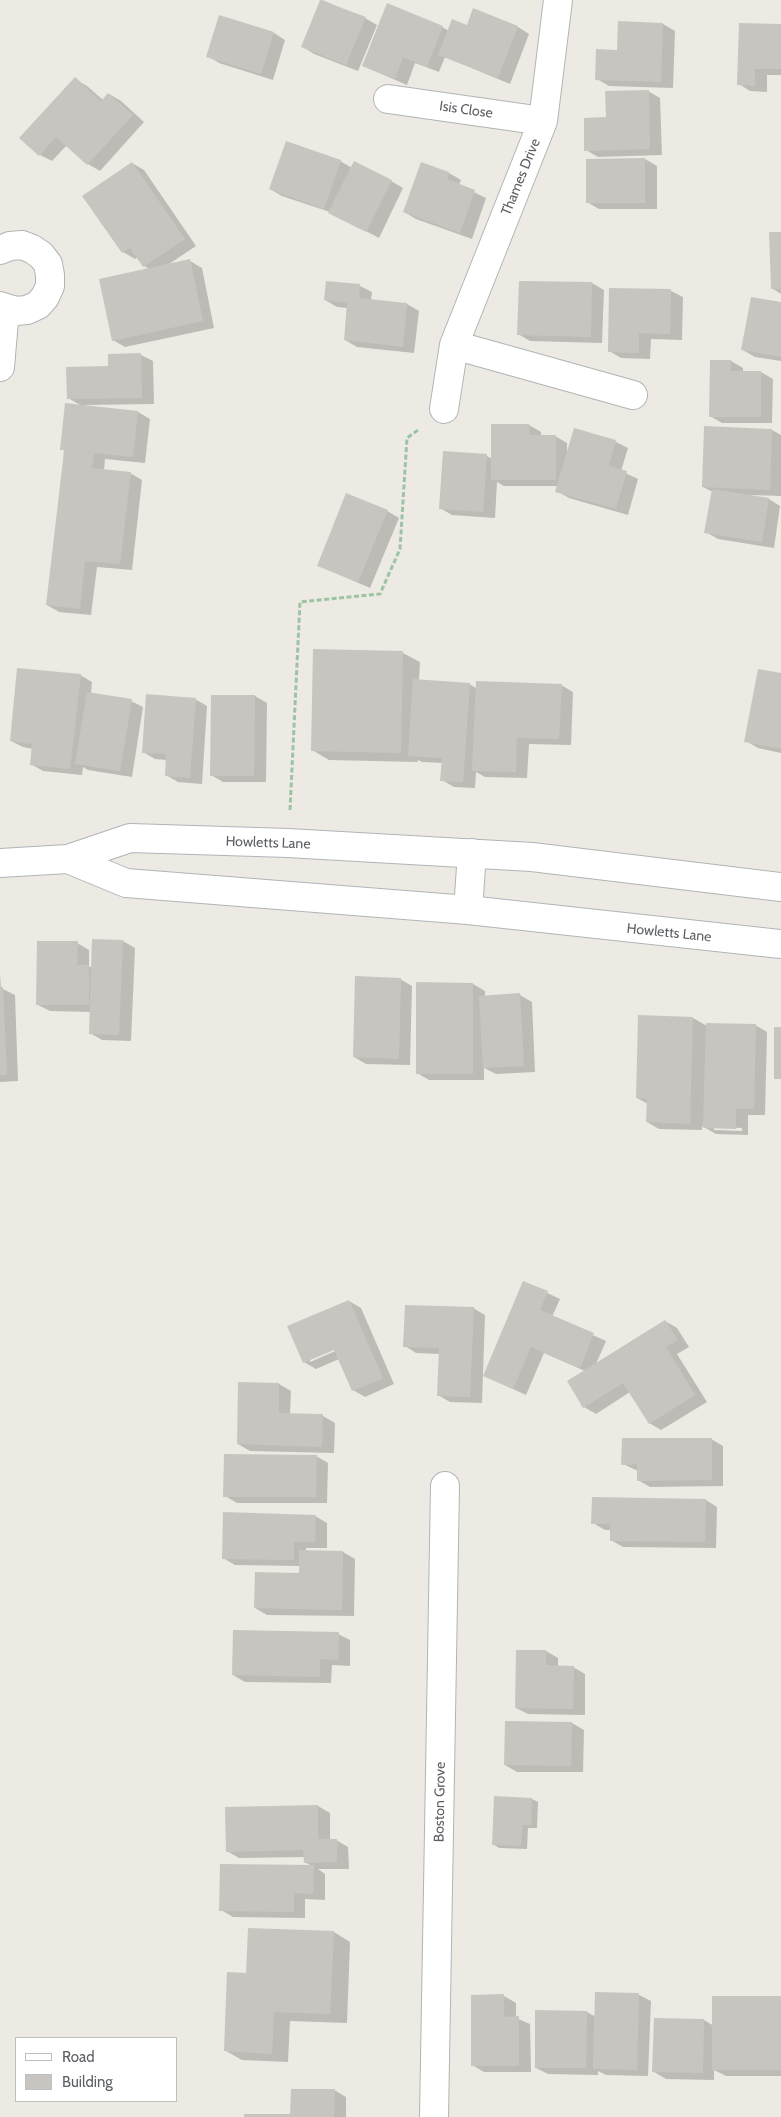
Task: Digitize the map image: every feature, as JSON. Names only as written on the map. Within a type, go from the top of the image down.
[{"type":"street","name":"Thames Drive","points":[[444,409],[454,345],[543,121],[558,0]]},
{"type":"street","name":"Isis Close","points":[[388,99],[543,121]]},
{"type":"street","points":[[0,250],[10,246],[22,245],[32,248],[48,264],[50,275],[48,291],[38,305],[27,310],[16,311],[3,308],[0,367]]},
{"type":"street","points":[[454,345],[633,396]]},
{"type":"street","name":"Howletts Lane","points":[[0,863],[68,859],[130,838],[288,843],[532,857],[781,887]]},
{"type":"street","points":[[468,910],[472,853]]},
{"type":"street","name":"Howletts Lane","points":[[68,859],[126,883],[468,910],[781,944]]},
{"type":"street","name":"Boston Grove","points":[[434,2117],[445,1486]]},
{"type":"path","points":[[288,843],[300,602],[380,594],[400,549],[407,438],[444,409]]},
{"type":"building","points":[[320,0],[366,17],[346,65],[301,47]]},
{"type":"building","points":[[387,3],[443,26],[427,67],[403,57],[395,79],[362,66]]},
{"type":"building","points":[[473,8],[518,26],[498,78],[438,55],[452,19],[467,25]]},
{"type":"building","points":[[219,15],[274,32],[261,74],[206,57]]},
{"type":"building","points":[[618,21],[663,23],[661,82],[595,80],[596,49],[617,50]]},
{"type":"building","points":[[739,23],[781,24],[781,69],[755,69],[755,86],[737,85]]},
{"type":"building","points":[[75,77],[101,101],[108,93],[133,115],[87,165],[56,137],[39,156],[19,138]]},
{"type":"building","points":[[649,90],[650,149],[584,151],[584,118],[606,117],[605,91]]},
{"type":"building","points":[[286,141],[341,160],[324,209],[269,189]]},
{"type":"building","points":[[645,158],[645,203],[586,203],[586,159]]},
{"type":"building","points":[[354,161],[392,180],[366,232],[328,213]]},
{"type":"building","points":[[132,162],[185,239],[143,267],[130,248],[122,253],[82,196]]},
{"type":"building","points":[[421,162],[449,172],[447,179],[475,190],[460,233],[403,212]]},
{"type":"building","points":[[769,232],[781,232],[781,289],[771,289]]},
{"type":"building","points":[[190,259],[203,321],[112,341],[99,279]]},
{"type":"building","points":[[326,281],[360,284],[359,298],[407,303],[403,347],[344,340],[347,303],[324,300]]},
{"type":"building","points":[[519,281],[592,282],[591,337],[517,335]]},
{"type":"building","points":[[609,288],[671,289],[670,334],[639,333],[639,353],[608,352]]},
{"type":"building","points":[[751,297],[781,302],[781,357],[741,350]]},
{"type":"building","points":[[141,353],[142,398],[67,399],[66,367],[108,366],[108,354]]},
{"type":"building","points":[[710,360],[731,360],[731,371],[761,371],[761,417],[709,417]]},
{"type":"building","points":[[65,403],[138,411],[133,457],[94,453],[92,468],[131,472],[120,564],[85,561],[80,609],[46,605],[64,450],[60,450]]},
{"type":"building","points":[[491,424],[529,424],[530,435],[556,435],[556,480],[491,480]]},
{"type":"building","points":[[704,426],[772,429],[770,490],[702,487]]},
{"type":"building","points":[[574,428],[616,440],[609,466],[627,471],[616,509],[555,492]]},
{"type":"building","points":[[443,451],[487,454],[483,512],[439,509]]},
{"type":"building","points":[[712,489],[769,498],[762,542],[704,533]]},
{"type":"building","points":[[346,493],[388,510],[358,582],[317,566]]},
{"type":"building","points":[[313,649],[403,651],[401,753],[311,751]]},
{"type":"building","points":[[17,668],[81,674],[70,769],[30,765],[32,744],[10,741]]},
{"type":"building","points":[[758,669],[781,673],[781,749],[744,742]]},
{"type":"building","points":[[413,679],[470,683],[463,782],[440,781],[442,758],[408,756]]},
{"type":"building","points":[[476,681],[562,684],[559,739],[517,738],[516,772],[472,771]]},
{"type":"building","points":[[87,692],[132,699],[120,771],[75,764]]},
{"type":"building","points":[[146,694],[196,698],[190,778],[165,776],[166,754],[142,753]]},
{"type":"building","points":[[211,695],[255,695],[254,776],[210,776]]},
{"type":"building","points":[[92,939],[123,940],[119,1035],[89,1034]]},
{"type":"building","points":[[37,941],[78,941],[77,965],[89,965],[89,1005],[36,1005]]},
{"type":"building","points":[[355,976],[401,978],[399,1059],[353,1057]]},
{"type":"building","points":[[416,982],[473,983],[473,1074],[416,1074]]},
{"type":"building","points":[[0,987],[3,987],[7,1075],[0,1075]]},
{"type":"building","points":[[520,993],[524,1066],[483,1068],[479,996]]},
{"type":"building","points":[[638,1015],[693,1017],[690,1124],[646,1122],[647,1099],[636,1098]]},
{"type":"building","points":[[706,1023],[756,1024],[754,1109],[736,1109],[736,1129],[703,1128]]},
{"type":"building","points":[[774,1027],[781,1027],[781,1079],[774,1079]]},
{"type":"building","points":[[523,1281],[548,1291],[540,1310],[594,1333],[580,1368],[531,1347],[513,1389],[483,1376]]},
{"type":"building","points":[[349,1300],[383,1378],[352,1391],[334,1350],[303,1363],[287,1326]]},
{"type":"building","points":[[405,1305],[474,1307],[470,1397],[437,1396],[439,1348],[403,1347]]},
{"type":"building","points":[[665,1320],[678,1340],[666,1347],[695,1395],[649,1424],[623,1383],[583,1408],[567,1381]]},
{"type":"building","points":[[238,1382],[279,1383],[279,1413],[323,1414],[322,1447],[237,1444]]},
{"type":"building","points":[[622,1438],[712,1438],[712,1480],[637,1481],[637,1464],[621,1465]]},
{"type":"building","points":[[224,1454],[317,1455],[316,1497],[223,1497]]},
{"type":"building","points":[[592,1497],[706,1499],[705,1542],[610,1541],[610,1524],[591,1524]]},
{"type":"building","points":[[223,1512],[316,1515],[315,1542],[294,1542],[294,1560],[222,1559]]},
{"type":"building","points":[[299,1550],[343,1551],[342,1610],[254,1608],[255,1572],[299,1573]]},
{"type":"building","points":[[233,1630],[339,1632],[338,1660],[320,1659],[320,1677],[232,1675]]},
{"type":"building","points":[[516,1650],[546,1650],[546,1665],[574,1666],[573,1709],[515,1708]]},
{"type":"building","points":[[505,1721],[572,1722],[571,1766],[504,1765]]},
{"type":"building","points":[[494,1796],[532,1798],[531,1825],[522,1825],[521,1846],[492,1845]]},
{"type":"building","points":[[318,1805],[318,1839],[337,1839],[337,1862],[304,1863],[303,1850],[226,1852],[225,1807]]},
{"type":"building","points":[[220,1864],[314,1865],[313,1894],[294,1893],[294,1912],[219,1911]]},
{"type":"building","points":[[248,1928],[334,1931],[330,2014],[274,2012],[272,2054],[224,2051],[227,1972],[246,1973]]},
{"type":"building","points":[[595,1992],[639,1993],[637,2070],[593,2069]]},
{"type":"building","points":[[504,1994],[504,2017],[519,2016],[519,2066],[471,2066],[471,1995]]},
{"type":"building","points":[[712,1996],[781,1996],[781,2070],[712,2070]]},
{"type":"building","points":[[535,2010],[587,2011],[586,2068],[535,2068]]},
{"type":"building","points":[[654,2018],[704,2019],[703,2073],[652,2072]]},
{"type":"building","points":[[291,2089],[335,2089],[334,2117],[244,2117],[244,2114],[290,2114]]}]
